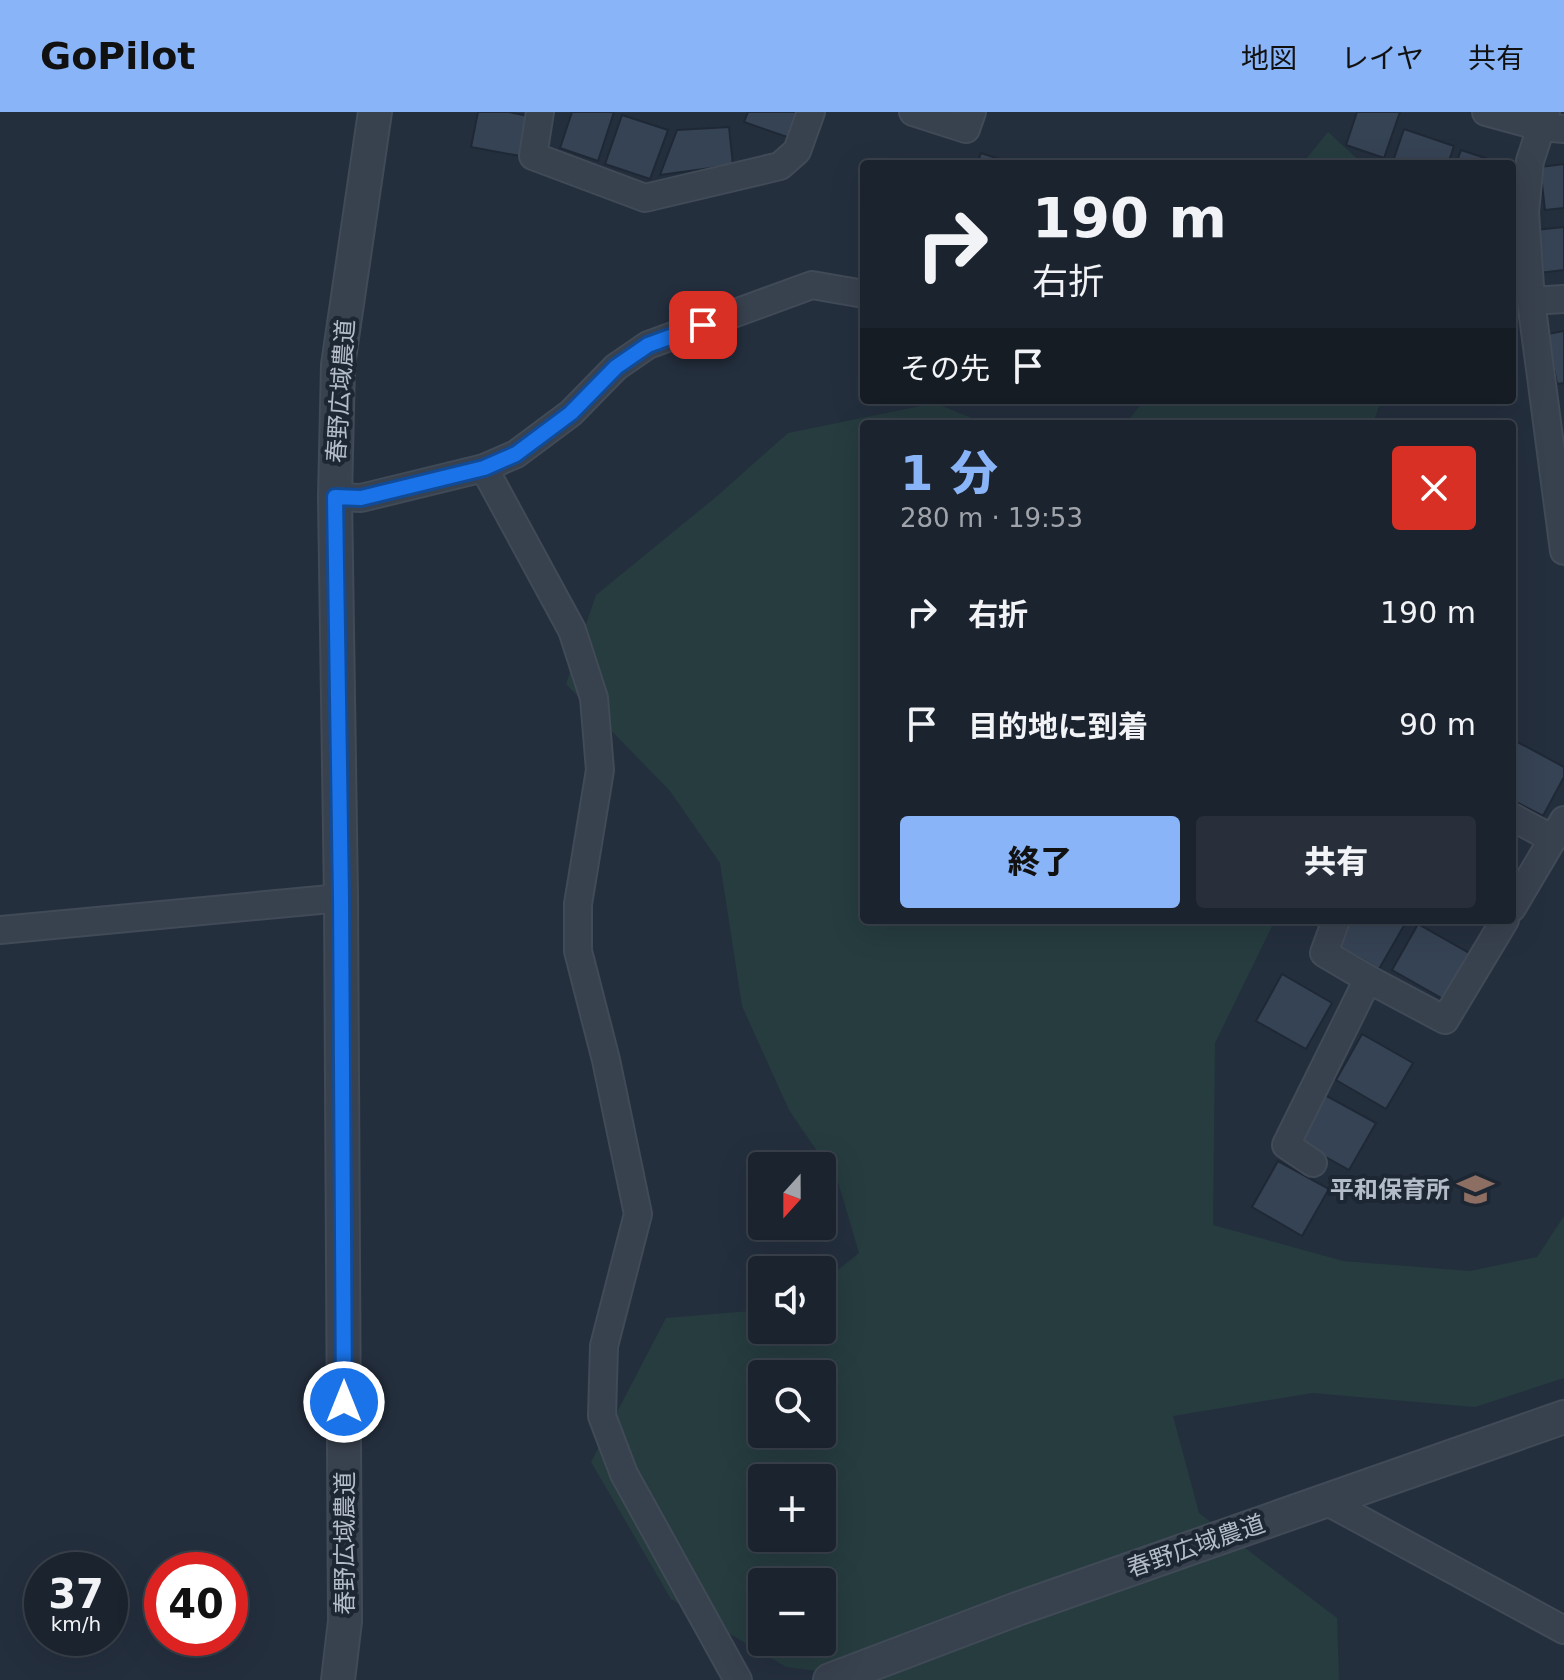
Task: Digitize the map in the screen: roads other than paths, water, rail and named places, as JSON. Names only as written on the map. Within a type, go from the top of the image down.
[{"type":"street","name":"春野広域農道","points":[[338,1680],[345,1636],[341,898],[335,497],[338,365],[375,112]]},
{"type":"street","points":[[540,112],[533,156],[645,198],[780,166],[797,151],[811,112]]},
{"type":"street","points":[[913,112],[966,129],[972,112]]},
{"type":"street","points":[[1486,112],[1551,123],[1530,161],[1525,212],[1531,301],[1558,469],[1564,551]]},
{"type":"street","points":[[335,497],[361,498],[484,468],[516,454],[571,413],[616,367],[648,345],[812,285],[860,293]]},
{"type":"street","points":[[1531,301],[1564,299]]},
{"type":"street","points":[[484,468],[572,630],[594,698],[600,770],[578,904],[578,951],[606,1060],[638,1214],[604,1346],[602,1416],[624,1474],[738,1680]]},
{"type":"street","points":[[1516,818],[1558,830],[1516,901]]},
{"type":"street","points":[[0,930],[341,898]]},
{"type":"street","points":[[1335,924],[1324,953],[1445,1020],[1503,924]]},
{"type":"street","points":[[1313,1163],[1286,1145],[1368,979]]},
{"type":"street","name":"春野広域農道","points":[[830,1680],[1017,1609],[1564,1417]]},
{"type":"street","points":[[1326,1501],[1564,1630]]},
{"type":"street","points":[[345,1636],[349,1680]]},
{"type":"place","name":"平和保育所","points":[[1476,1190]]}]
